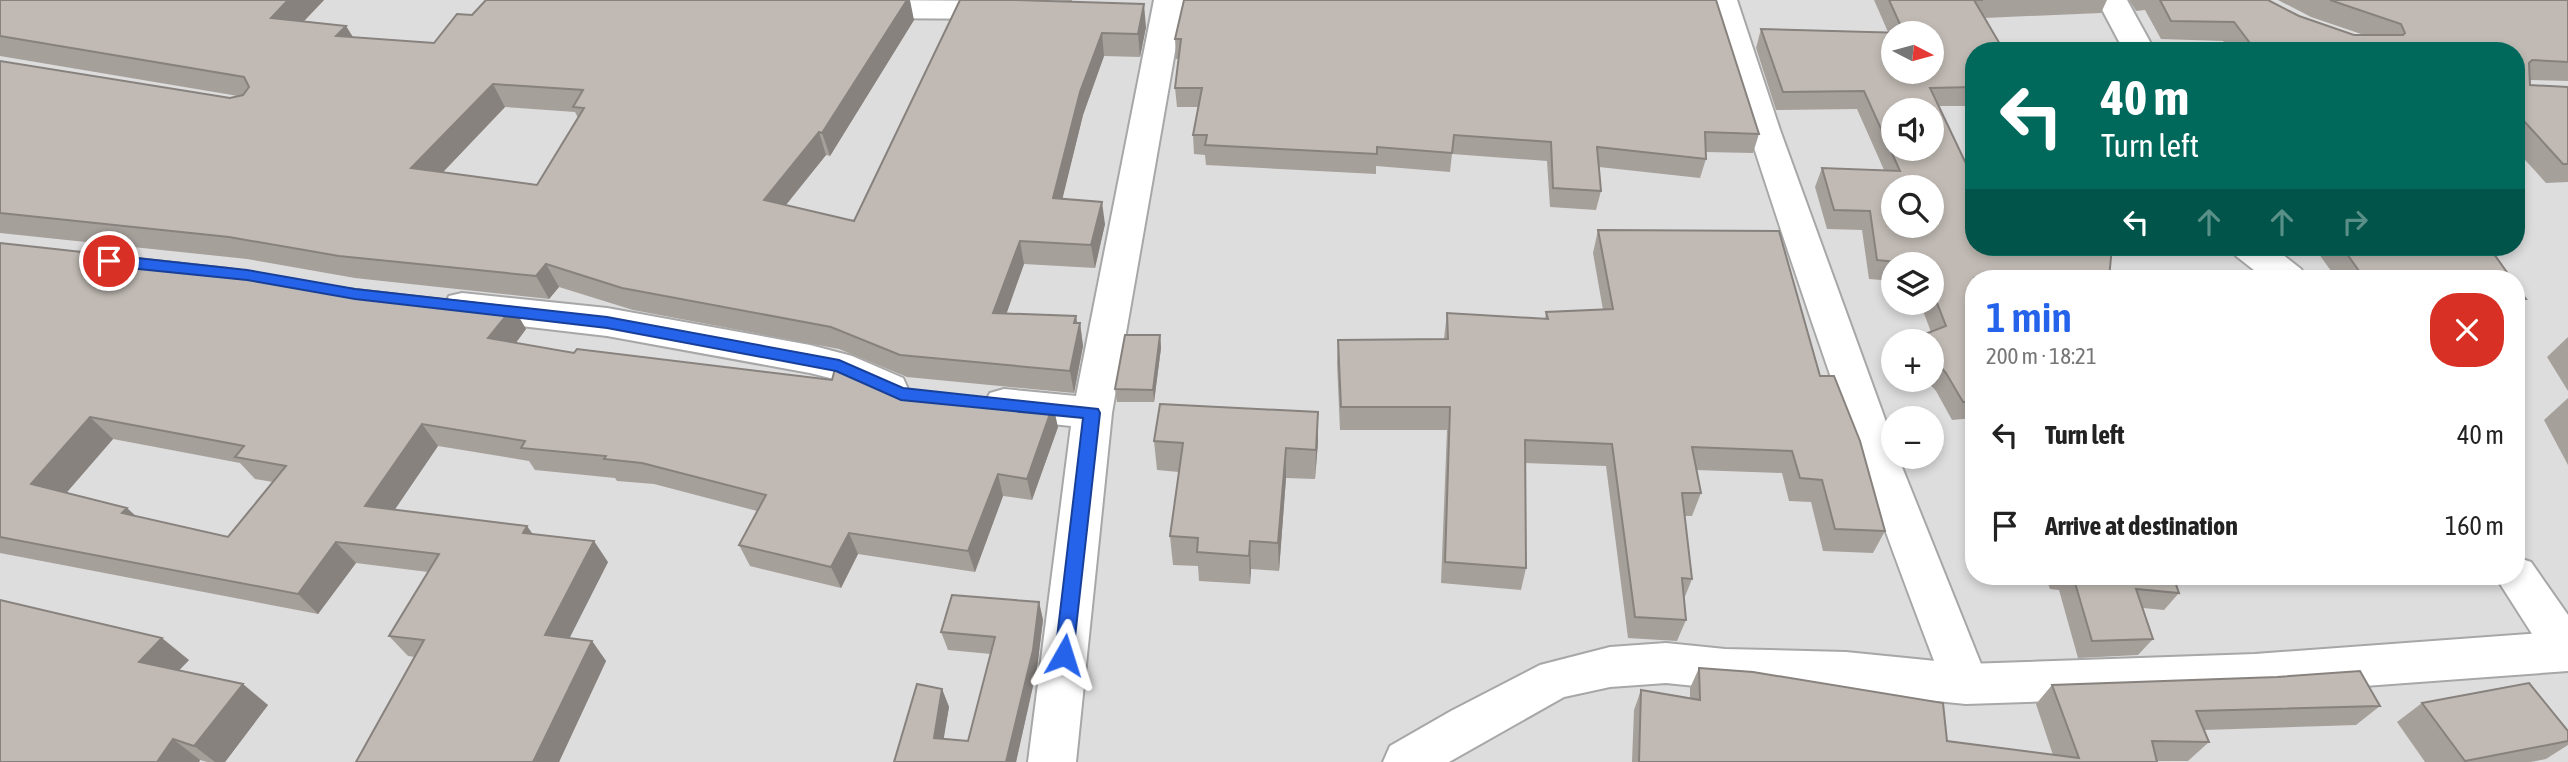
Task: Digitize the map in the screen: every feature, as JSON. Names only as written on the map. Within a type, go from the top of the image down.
[{"type":"street","points":[[1722,0],[1764,130],[1894,503],[1966,684]]},
{"type":"street","points":[[2112,0],[2135,42]]},
{"type":"street","points":[[832,8],[1041,9]]},
{"type":"street","points":[[1052,762],[1092,413],[1157,10]]},
{"type":"street","points":[[2260,256],[2278,270]]},
{"type":"street","points":[[434,303],[607,323],[810,359],[839,366],[901,394],[929,397]]},
{"type":"street","points":[[969,401],[1092,413]]},
{"type":"street","points":[[2523,585],[2568,651]]},
{"type":"street","points":[[1407,762],[1467,726],[1556,679],[1610,667],[1666,663],[1725,669],[1846,672],[1966,684],[2255,674],[2568,651]]},
{"type":"shaded area","points":[[0,0],[2568,0],[2568,762],[0,762]]},
{"type":"building","points":[[0,0],[288,0],[271,18],[346,26],[336,36],[434,43],[457,14],[472,15],[486,0],[907,0],[822,133],[819,132],[764,200],[854,221],[960,0],[1144,4],[1138,34],[1102,33],[1080,92],[1053,198],[1102,202],[1091,245],[1020,241],[993,313],[1076,316],[1074,323],[1080,323],[1070,371],[900,355],[831,327],[622,288],[546,264],[536,276],[339,256],[229,237],[0,213],[0,61],[230,98],[243,95],[249,87],[244,77],[0,36]],"holes":[[[493,84],[583,90],[573,107],[584,108],[537,185],[411,168]]]},
{"type":"building","points":[[1184,0],[1716,0],[1759,134],[1705,132],[1706,159],[1597,147],[1601,191],[1553,188],[1551,142],[1454,135],[1452,153],[1377,147],[1377,154],[1205,145],[1207,135],[1193,135],[1202,88],[1175,88],[1181,39],[1175,39]]},
{"type":"building","points":[[1889,0],[1974,0],[1999,42],[1965,42],[1965,87],[1930,88],[1935,98],[1881,98],[1881,129],[1864,91],[1783,92],[1761,29],[1881,32],[1881,84],[1944,84],[1944,21],[1899,21]]},
{"type":"building","points":[[2160,0],[2268,0],[2299,16],[2354,35],[2403,35],[2405,33],[2401,24],[2330,0],[2568,0],[2568,62],[2532,60],[2529,63],[2530,85],[2568,87],[2568,164],[2563,164],[2525,122],[2525,42],[2249,42],[2234,22],[2171,21]]},
{"type":"building","points":[[1944,117],[1965,162],[1965,256],[2111,256],[2110,270],[1965,270],[1965,402],[1944,371],[1944,329],[1938,329],[1946,326],[1942,315],[1944,315],[1944,252],[1881,252],[1881,260],[1877,260],[1870,211],[1834,210],[1822,168],[1900,171],[1896,161],[1944,161]]},
{"type":"building","points":[[1598,230],[1779,231],[1820,376],[1834,376],[1860,441],[1885,531],[1835,529],[1822,480],[1800,478],[1792,451],[1692,447],[1701,493],[1682,493],[1692,579],[1682,578],[1686,620],[1635,617],[1612,444],[1525,440],[1526,568],[1445,562],[1450,407],[1341,407],[1338,340],[1448,339],[1447,313],[1548,319],[1546,312],[1613,309]]},
{"type":"building","points":[[0,243],[228,268],[338,287],[513,307],[488,338],[574,353],[577,349],[832,380],[836,365],[894,389],[1053,405],[1027,479],[998,474],[968,551],[849,533],[831,567],[739,545],[766,495],[642,463],[604,459],[606,456],[521,448],[525,441],[422,424],[365,506],[527,526],[523,533],[594,541],[545,635],[592,641],[533,762],[356,762],[424,640],[389,636],[439,554],[336,542],[298,594],[0,537]],"holes":[[[90,417],[244,446],[235,457],[286,466],[228,537],[122,513],[127,508],[31,484]]]},
{"type":"building","points":[[2348,256],[2495,256],[2505,270],[2358,270]]},
{"type":"building","points":[[1125,335],[1160,335],[1153,390],[1115,389]]},
{"type":"building","points":[[1160,404],[1318,412],[1316,450],[1286,448],[1278,543],[1250,541],[1249,556],[1197,552],[1198,538],[1170,536],[1183,443],[1154,441]]},
{"type":"building","points":[[2076,585],[2176,585],[2179,593],[2136,589],[2153,639],[2092,641]]},
{"type":"building","points":[[952,595],[1039,602],[1033,650],[1006,762],[894,762],[917,684],[942,689],[934,738],[968,741],[995,637],[941,632]]},
{"type":"building","points":[[0,600],[162,638],[139,662],[243,684],[194,746],[173,739],[157,762],[0,762]]},
{"type":"building","points":[[1699,668],[1753,672],[1943,703],[1947,741],[2079,758],[2052,685],[2277,677],[2360,671],[2380,706],[2196,711],[2209,742],[2152,741],[2157,762],[1639,762],[1641,690],[1700,700]]},
{"type":"building","points":[[2529,683],[2568,731],[2568,741],[2465,761],[2422,703]]},
{"type":"route","points":[[109,261],[247,275],[339,292],[607,323],[839,366],[901,394],[1092,413],[1064,655]]}]
